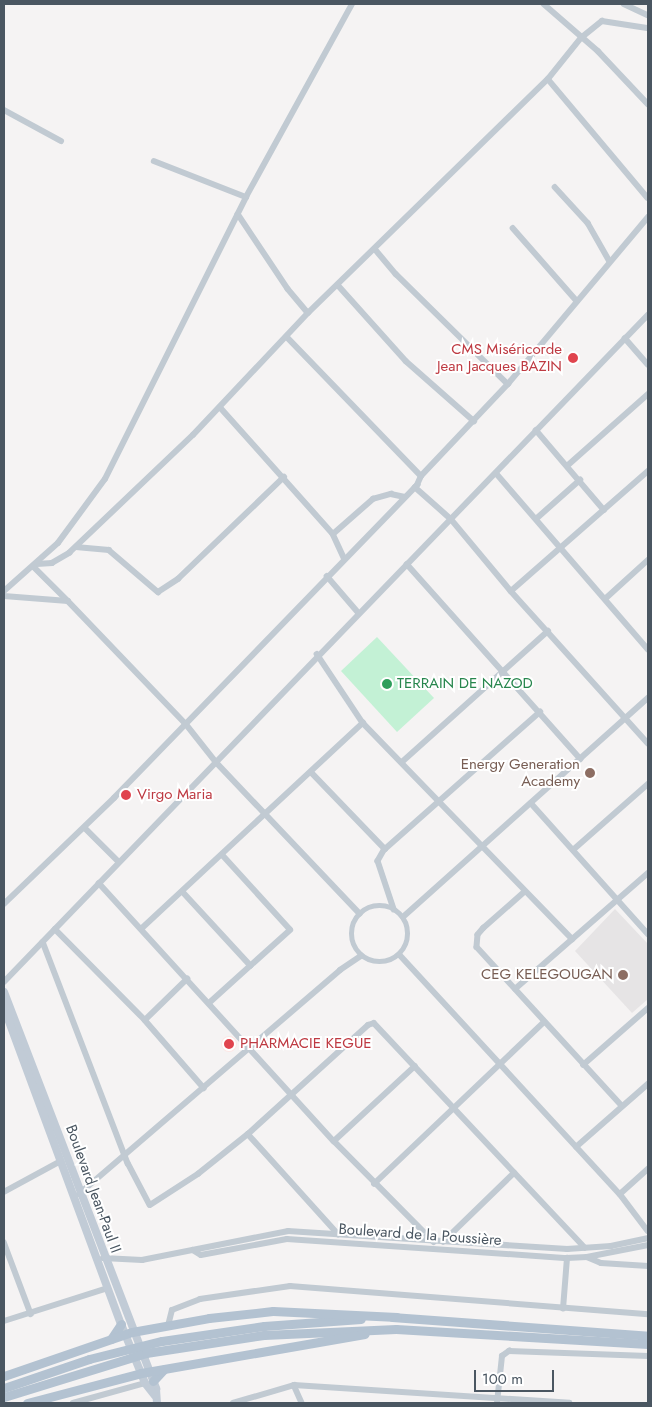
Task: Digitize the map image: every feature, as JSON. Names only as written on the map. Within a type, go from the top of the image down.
[{"type":"main road","name":"Boulevard Jean-Paul II","points":[[4,992],[121,1324],[129,1333]]},
{"type":"main road","name":"Boulevard Jean-Paul II","points":[[4,1008],[62,1161],[103,1258],[129,1333],[156,1400]]},
{"type":"main road","points":[[4,1376],[129,1333],[273,1311],[397,1317],[648,1336]]},
{"type":"main road","points":[[4,1397],[146,1354],[264,1330],[397,1317]]},
{"type":"main road","points":[[111,1339],[121,1324]]},
{"type":"main road","points":[[27,1403],[83,1390],[144,1372],[396,1329]]},
{"type":"main road","points":[[4,1388],[127,1350],[208,1332],[396,1329],[648,1344]]},
{"type":"main road","points":[[149,1382],[164,1369]]},
{"type":"street","points":[[4,591],[36,565],[58,543],[105,479],[246,197],[352,4]]},
{"type":"street","points":[[544,4],[611,63],[648,104]]},
{"type":"street","points":[[624,4],[648,14]]},
{"type":"street","points":[[36,565],[52,563],[76,547],[220,407],[287,338],[308,312],[375,249],[482,140],[548,78],[581,38],[602,21],[648,28]]},
{"type":"street","points":[[548,78],[648,198]]},
{"type":"street","points":[[4,110],[61,141]]},
{"type":"street","points":[[154,161],[246,197]]},
{"type":"street","points":[[555,187],[588,223],[609,260]]},
{"type":"street","points":[[238,214],[288,289],[308,312]]},
{"type":"street","points":[[4,904],[84,828],[186,724],[326,576],[405,498],[416,486],[421,476],[508,384],[609,260],[648,217]]},
{"type":"street","points":[[514,228],[577,300]]},
{"type":"street","points":[[375,249],[396,274],[508,384]]},
{"type":"street","points":[[338,285],[406,361],[474,421]]},
{"type":"street","points":[[4,982],[358,612],[496,473],[648,314]]},
{"type":"street","points":[[287,338],[421,476]]},
{"type":"street","points":[[625,338],[648,364]]},
{"type":"street","points":[[567,466],[648,394]]},
{"type":"street","points":[[220,407],[333,534],[344,558]]},
{"type":"street","points":[[536,430],[604,510]]},
{"type":"street","points":[[511,591],[648,471]]},
{"type":"street","points":[[496,473],[647,645]]},
{"type":"street","points":[[76,547],[109,550],[158,592],[178,579],[284,477]]},
{"type":"street","points":[[536,519],[580,480]]},
{"type":"street","points":[[416,486],[451,519],[511,591],[648,743]]},
{"type":"street","points":[[333,534],[374,499],[391,494],[405,498]]},
{"type":"street","points":[[605,599],[648,560]]},
{"type":"street","points":[[407,564],[505,670],[581,759]]},
{"type":"street","points":[[36,565],[186,724],[216,762],[360,914]]},
{"type":"street","points":[[326,576],[358,612]]},
{"type":"street","points":[[4,596],[68,601]]},
{"type":"street","points":[[402,762],[548,631]]},
{"type":"street","points":[[318,654],[363,722],[572,939]]},
{"type":"street","points":[[403,918],[648,698]]},
{"type":"street","points":[[394,909],[376,906],[360,914],[352,930],[352,940],[361,956],[369,961],[385,962],[400,955],[408,941],[403,918],[394,909],[378,861],[385,850],[441,803],[540,712]]},
{"type":"street","points":[[141,929],[183,892],[363,722]]},
{"type":"street","points":[[311,772],[385,850]]},
{"type":"street","points":[[573,850],[648,784]]},
{"type":"street","points":[[531,803],[648,934]]},
{"type":"street","points":[[84,828],[119,862]]},
{"type":"street","points":[[208,1003],[290,930],[222,855]]},
{"type":"street","points":[[515,989],[648,873]]},
{"type":"street","points":[[99,884],[249,1050],[374,1184],[434,1242],[434,1249]]},
{"type":"street","points":[[183,892],[251,966]]},
{"type":"street","points":[[525,892],[484,928],[476,941],[544,1023],[622,1106]]},
{"type":"street","points":[[55,929],[145,1020],[204,1088]]},
{"type":"street","points":[[42,942],[125,1157],[150,1205],[198,1174],[248,1134],[368,1025],[374,1023],[584,1248]]},
{"type":"street","points":[[400,955],[500,1066],[620,1194],[648,1231]]},
{"type":"street","points":[[77,1195],[125,1157],[340,970],[361,956]]},
{"type":"street","points":[[145,1020],[187,980]]},
{"type":"street","points":[[583,1065],[648,1008]]},
{"type":"street","points":[[374,1184],[456,1109],[544,1023]]},
{"type":"street","points":[[334,1141],[416,1066]]},
{"type":"street","points":[[576,1147],[648,1084]]},
{"type":"street","points":[[248,1134],[338,1234]]},
{"type":"street","points":[[4,1192],[62,1161]]},
{"type":"street","points":[[620,1194],[648,1169]]},
{"type":"street","points":[[443,1242],[514,1172]]},
{"type":"street","name":"Boulevard de la Poussière","points":[[103,1258],[142,1260],[288,1231],[434,1242],[584,1248],[611,1246],[648,1238]]},
{"type":"street","name":"Boulevard de la Poussière","points":[[193,1250],[201,1255],[287,1239],[567,1258],[587,1257],[648,1245]]},
{"type":"street","points":[[4,1245],[31,1314]]},
{"type":"street","points":[[587,1257],[601,1263],[648,1266]]},
{"type":"street","points":[[563,1308],[567,1258]]},
{"type":"street","points":[[168,1326],[172,1310],[194,1301],[290,1286],[648,1314]]},
{"type":"street","points":[[4,1321],[108,1288]]},
{"type":"street","points":[[497,1401],[502,1356],[509,1351],[648,1356]]},
{"type":"street","points":[[73,1403],[86,1401],[149,1382]]},
{"type":"street","points":[[233,1403],[242,1402],[294,1385],[497,1401],[570,1403]]},
{"type":"street","points":[[294,1385],[302,1403]]},
{"type":"street","points":[[83,1390],[86,1401]]},
{"type":"street","points":[[437,1403],[438,1395]]},
{"type":"shaded area","name":"CEG KELEGOUGAN","points":[[615,909],[648,944],[648,999],[632,1013],[575,951]]},
{"type":"shaded area","name":"PHARMACIE KEGUE","points":[[229,1036],[235,1038],[237,1044],[235,1050],[229,1052],[223,1050],[221,1044],[223,1038]]},
{"type":"green space","name":"TERRAIN DE NAZOD","points":[[377,637],[434,698],[397,732],[341,671]]},
{"type":"place","name":"CMS Miséricorde Jean Jacques BAZIN","points":[[573,358]]},
{"type":"place","name":"TERRAIN DE NAZOD","points":[[387,684]]},
{"type":"place","name":"Energy Generation Academy","points":[[590,773]]},
{"type":"place","name":"Virgo Maria","points":[[126,795]]},
{"type":"place","name":"CEG KELEGOUGAN","points":[[623,975]]},
{"type":"place","name":"PHARMACIE KEGUE","points":[[229,1044]]}]
